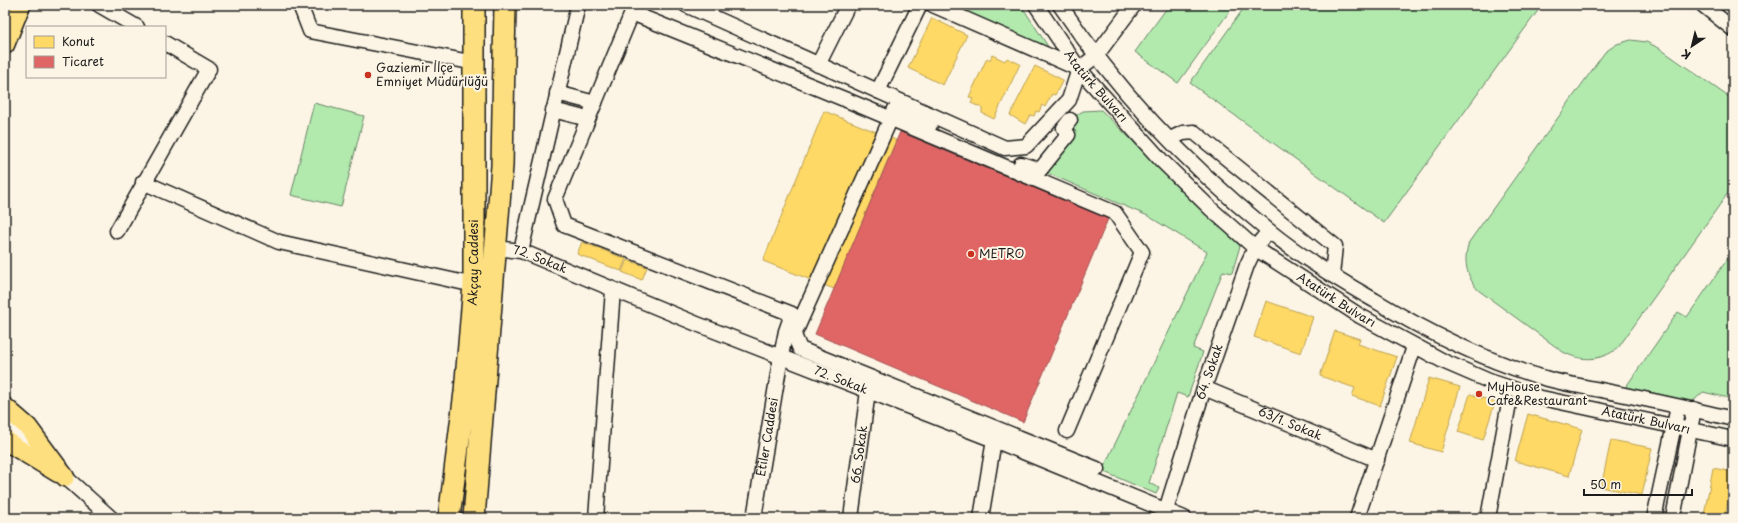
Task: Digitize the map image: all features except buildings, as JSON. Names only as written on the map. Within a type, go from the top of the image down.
[{"type":"highway","name":"Akçay Caddesi","points":[[449,518],[466,392],[474,286],[474,5]]},
{"type":"highway","name":"Akçay Caddesi","points":[[474,518],[496,248],[504,118],[505,5]]},
{"type":"main road","points":[[5,45],[21,5]]},
{"type":"main road","points":[[5,407],[28,426],[66,477]]},
{"type":"main road","points":[[5,439],[12,445],[66,477]]},
{"type":"street","points":[[99,5],[135,26]]},
{"type":"street","points":[[300,5],[310,30],[475,63]]},
{"type":"street","points":[[521,251],[578,5]]},
{"type":"street","points":[[686,5],[1005,148],[1026,146],[1069,100],[1079,69],[1096,56],[1134,5]]},
{"type":"street","points":[[818,65],[848,5]]},
{"type":"street","points":[[878,91],[920,5]]},
{"type":"street","points":[[933,5],[1079,69]]},
{"type":"street","name":"Atatürk Bulvarı","points":[[1036,5],[1079,69],[1162,160],[1211,209],[1255,248],[1360,316],[1414,347],[1489,381],[1536,397],[1733,440]]},
{"type":"street","name":"Atatürk Bulvarı","points":[[1060,5],[1096,56],[1170,139],[1227,195],[1269,231],[1332,275],[1413,324],[1476,354],[1542,377],[1733,418]]},
{"type":"street","points":[[1703,5],[1733,29]]},
{"type":"street","points":[[553,110],[588,119],[632,13],[891,118],[1115,213],[1142,252],[1068,431]]},
{"type":"street","points":[[117,230],[143,182],[209,69],[166,44]]},
{"type":"street","points":[[557,93],[595,103]]},
{"type":"street","points":[[1070,120],[1064,128],[1068,134],[1040,170],[1033,169],[895,109],[794,335],[800,348],[1097,469]]},
{"type":"street","name":"Etiler Caddesi","points":[[588,119],[555,199],[564,225],[792,314],[786,331],[781,356],[754,518]]},
{"type":"street","points":[[1170,139],[1183,133],[1194,132],[1335,246],[1332,275]]},
{"type":"street","points":[[143,182],[279,242],[474,286]]},
{"type":"street","name":"64. Sokak","points":[[1165,514],[1204,388],[1255,248],[1269,231]]},
{"type":"street","name":"72. Sokak","points":[[496,248],[521,251],[697,324],[994,440],[1165,514],[1184,518]]},
{"type":"street","points":[[596,518],[612,290]]},
{"type":"street","points":[[1357,518],[1414,347]]},
{"type":"street","name":"63/1. Sokak","points":[[1204,388],[1376,460]]},
{"type":"street","name":"66. Sokak","points":[[851,518],[868,391]]},
{"type":"street","points":[[1488,518],[1509,403]]},
{"type":"street","points":[[1654,518],[1675,427],[1678,407]]},
{"type":"street","points":[[1673,518],[1694,410]]},
{"type":"street","points":[[5,422],[111,518]]},
{"type":"street","points":[[981,518],[994,440]]},
{"type":"green space","points":[[950,5],[1021,5],[1049,48]]},
{"type":"green space","points":[[1169,5],[1234,5],[1178,83],[1135,52]]},
{"type":"green space","points":[[1246,5],[1542,5],[1384,223],[1190,83]]},
{"type":"green space","points":[[1631,40],[1646,42],[1659,48],[1733,100],[1733,186],[1618,348],[1605,356],[1584,359],[1563,352],[1478,290],[1468,273],[1466,255],[1469,242],[1605,52],[1617,44]]},
{"type":"green space","points":[[314,103],[364,116],[341,207],[291,195]]},
{"type":"green space","points":[[1101,110],[1240,246],[1232,273],[1223,271],[1193,348],[1203,352],[1188,397],[1177,393],[1149,483],[1159,488],[1156,494],[1102,471],[1207,252],[1148,216],[1040,170],[1073,117],[1083,111]]},
{"type":"green space","points":[[1733,251],[1733,399],[1703,392],[1689,405],[1623,391],[1678,312],[1687,317]]},
{"type":"place","name":"Gaziemir İlçe Emniyet Müdürlüğü","points":[[368,75]]},
{"type":"place","name":"METRO","points":[[971,254]]},
{"type":"place","name":"MyHouse Cafe&Restaurant","points":[[1479,394]]}]
